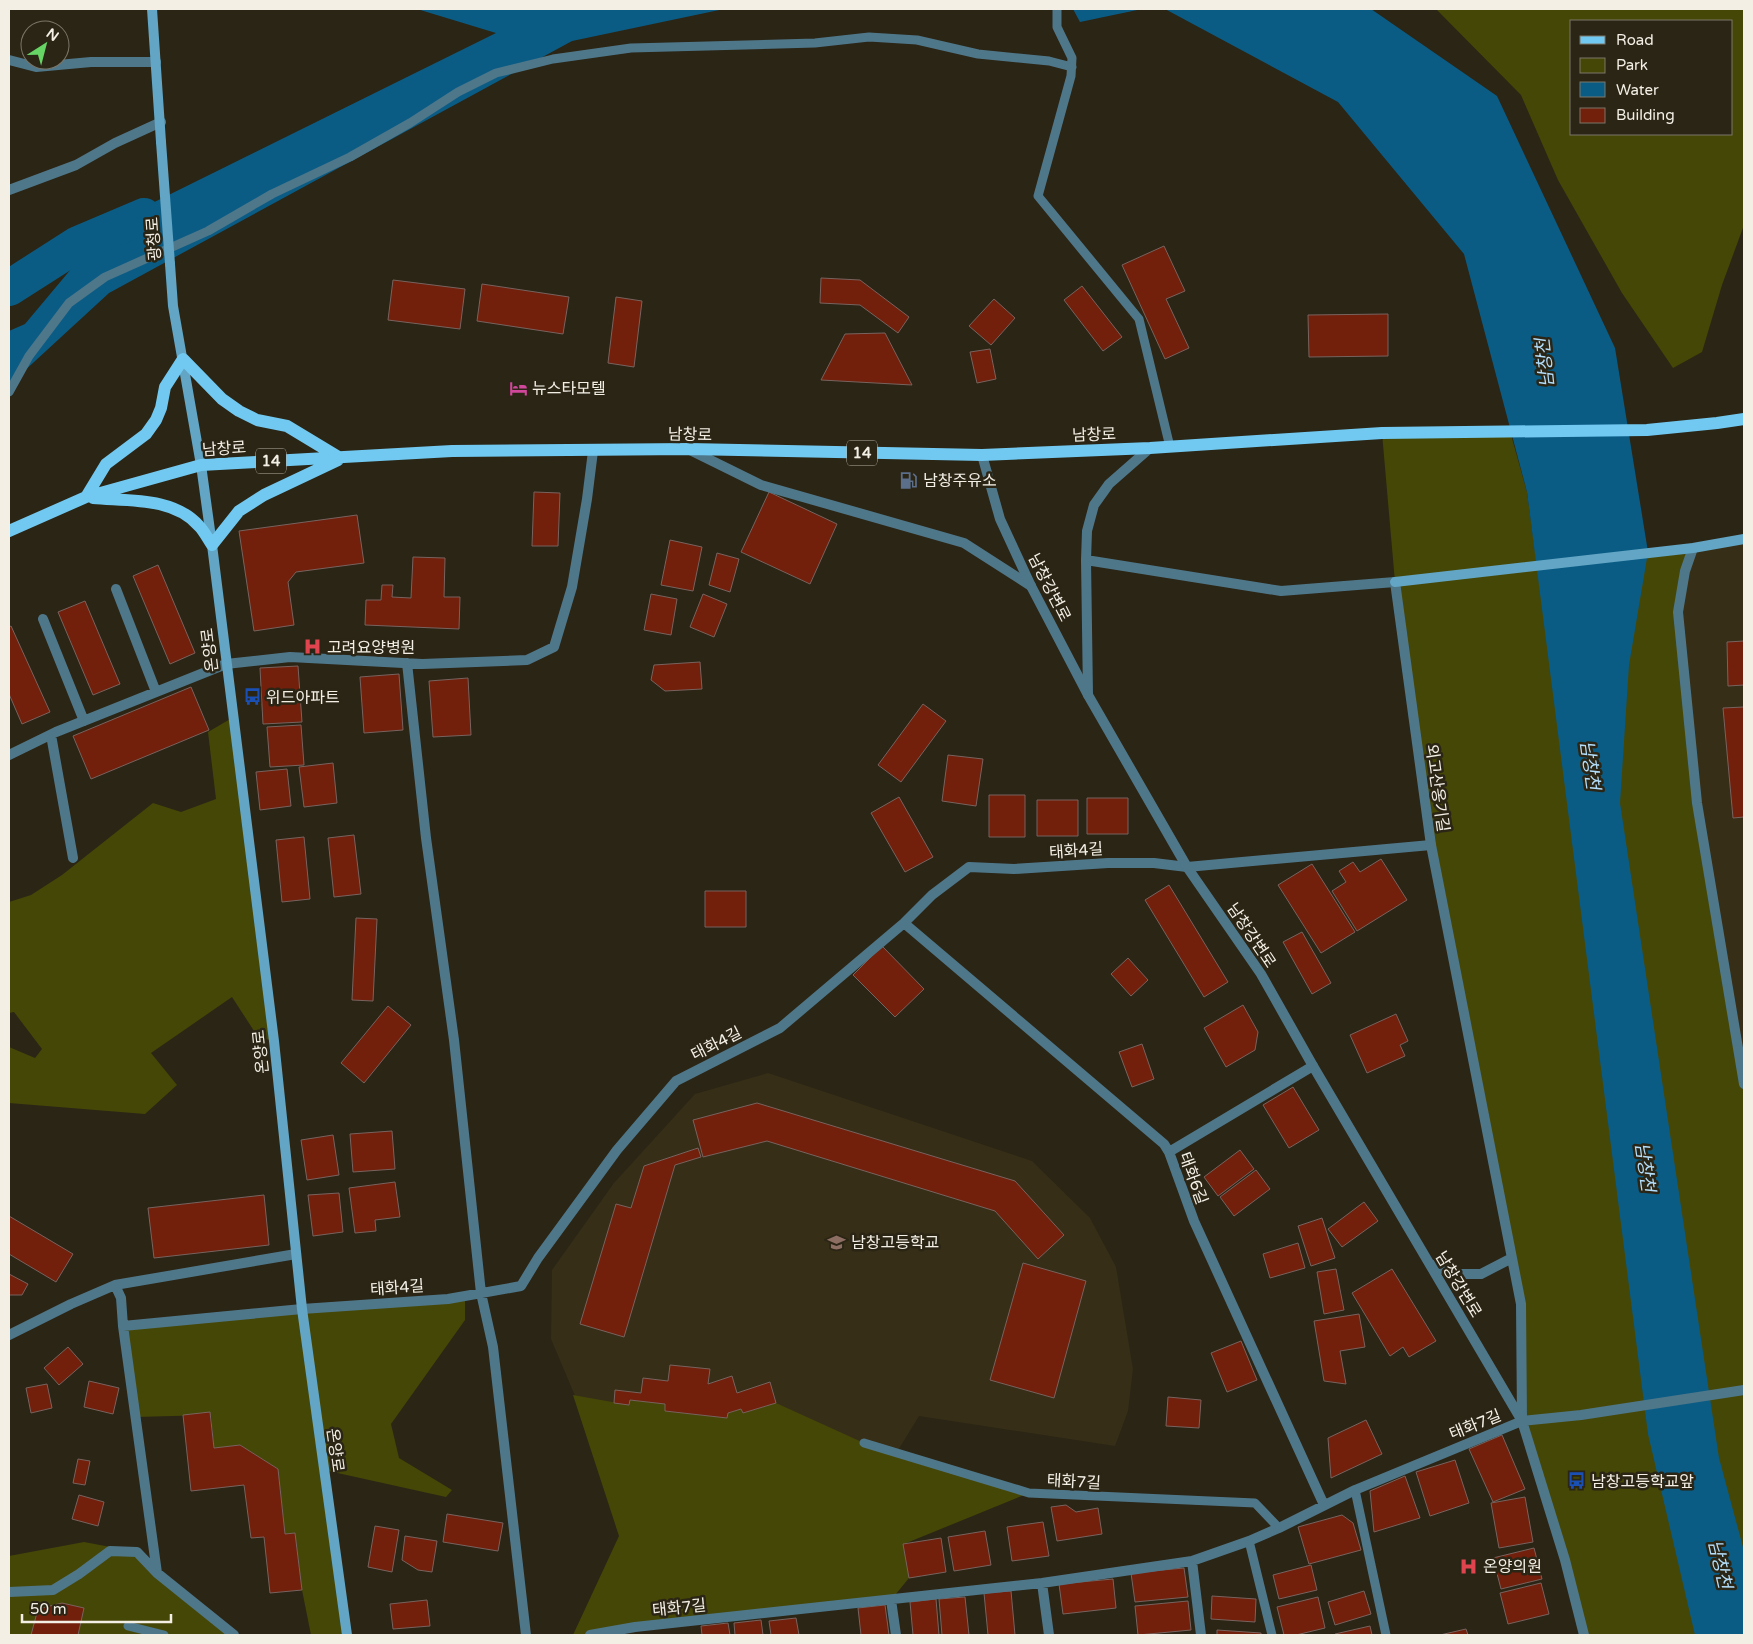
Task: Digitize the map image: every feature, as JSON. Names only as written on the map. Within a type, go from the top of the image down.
[{"type":"main road","name":"광청로","points":[[152,9],[173,306],[201,465]]},
{"type":"main road","points":[[183,359],[222,399],[239,411],[257,420],[287,426],[342,458],[264,495],[239,511],[212,545],[199,526],[187,515],[174,508],[162,504],[86,497],[106,464],[146,434],[156,420],[161,408],[165,388],[183,359]]},
{"type":"main road","name":"남창로","points":[[9,531],[86,497],[201,465],[452,452],[593,450],[982,455],[1170,447],[1382,433],[1648,430],[1717,424],[1744,419]]},
{"type":"main road","name":"온양로","points":[[201,465],[274,1041],[302,1309],[346,1635]]},
{"type":"main road","points":[[1395,582],[1693,548],[1744,539]]},
{"type":"street","points":[[9,60],[36,66],[90,62],[156,62]]},
{"type":"street","points":[[9,190],[76,165],[115,143],[161,122]]},
{"type":"street","points":[[1088,695],[1086,560],[1088,531],[1094,505],[1109,484],[1150,448]]},
{"type":"street","points":[[9,754],[84,721],[226,664],[290,657],[422,664],[527,660],[554,648],[572,587],[593,450]]},
{"type":"street","points":[[689,450],[761,485],[964,543],[1030,586]]},
{"type":"street","name":"남창강변로","points":[[982,455],[1000,519],[1030,586],[1088,695],[1187,867],[1261,974],[1522,1421],[1565,1560],[1584,1635]]},
{"type":"street","points":[[1693,548],[1685,571],[1678,612],[1697,803],[1744,1084]]},
{"type":"street","points":[[1086,560],[1280,591],[1395,582]]},
{"type":"street","name":"외고산옹기길","points":[[1187,867],[1430,845],[1395,582]]},
{"type":"street","points":[[116,589],[156,692]]},
{"type":"street","points":[[43,619],[84,721]]},
{"type":"street","points":[[407,663],[426,838],[454,1040],[482,1293],[492,1347],[526,1635]]},
{"type":"street","points":[[51,735],[73,858]]},
{"type":"street","name":"남창강변로","points":[[1430,845],[1521,1304],[1522,1421]]},
{"type":"street","name":"태화4길","points":[[123,1326],[302,1309],[448,1299],[521,1286],[538,1258],[617,1150],[676,1081],[780,1028],[904,923],[932,895],[969,867],[1014,869],[1108,863],[1154,863],[1187,867]]},
{"type":"street","name":"태화6길","points":[[904,923],[1164,1144],[1170,1152],[1194,1222],[1324,1506]]},
{"type":"street","points":[[1170,1152],[1313,1066]]},
{"type":"street","points":[[9,1335],[115,1284],[296,1254]]},
{"type":"street","points":[[1430,1264],[1457,1274],[1481,1274],[1512,1258]]},
{"type":"street","points":[[115,1284],[122,1298],[123,1326],[157,1574]]},
{"type":"street","name":"태화7길","points":[[590,1635],[635,1627],[1042,1583],[1192,1561],[1249,1541],[1355,1490],[1522,1421],[1581,1415],[1744,1390]]},
{"type":"street","points":[[9,1592],[53,1590],[110,1551],[137,1552],[157,1574],[234,1635]]},
{"type":"street","points":[[1192,1561],[1201,1635]]},
{"type":"street","points":[[1042,1583],[1049,1635]]},
{"type":"street","points":[[891,1600],[896,1635]]},
{"type":"lane","points":[[1057,9],[1057,27],[1072,58],[1072,76],[1038,196],[1139,319],[1170,447]]},
{"type":"lane","points":[[9,392],[29,356],[69,302],[105,277],[208,231],[272,194],[350,157],[410,123],[458,92],[496,73],[553,59],[631,48],[815,43],[868,37],[917,40],[978,54],[1049,61],[1072,67]]},
{"type":"lane","name":"태화7길","points":[[864,1443],[1030,1493],[1255,1503],[1279,1528]]},
{"type":"lane","points":[[1355,1490],[1386,1635]]},
{"type":"lane","points":[[1249,1541],[1272,1635]]},
{"type":"lane","points":[[128,1626],[164,1635]]},
{"type":"shaded area","points":[[1744,538],[1744,1093],[1697,803],[1678,612],[1693,548]]},
{"type":"shaded area","name":"남창고등학교","points":[[768,1073],[1032,1161],[1090,1218],[1116,1267],[1133,1369],[1128,1411],[1115,1446],[919,1416],[897,1452],[578,1403],[551,1339],[552,1270],[614,1183],[695,1094]]},
{"type":"green space","points":[[1436,9],[1744,9],[1744,225],[1722,285],[1702,352],[1673,368],[1622,293],[1558,180],[1521,95]]},
{"type":"green space","points":[[1510,431],[1527,492],[1537,565],[1693,548],[1678,612],[1697,803],[1744,1093],[1744,1635],[1584,1635],[1522,1421],[1521,1304],[1431,845],[1395,582],[1382,433]]},
{"type":"green space","points":[[232,718],[274,1041],[258,1037],[232,997],[151,1053],[177,1085],[145,1114],[9,1103],[9,1047],[35,1058],[42,1049],[14,1012],[9,1013],[9,902],[31,895],[62,875],[153,803],[181,812],[216,799],[208,732]]},
{"type":"green space","points":[[465,1296],[465,1320],[391,1424],[399,1458],[452,1490],[446,1497],[324,1470],[347,1635],[311,1635],[302,1590],[295,1533],[285,1534],[278,1469],[240,1445],[214,1448],[211,1415],[135,1417],[123,1326]]},
{"type":"green space","points":[[573,1395],[629,1405],[630,1400],[665,1404],[665,1411],[727,1418],[728,1413],[741,1409],[743,1413],[776,1403],[864,1443],[1029,1493],[904,1544],[909,1578],[891,1600],[600,1635],[573,1635],[619,1536]]},
{"type":"green space","points":[[84,1542],[137,1552],[236,1635],[9,1635],[9,1556]]},
{"type":"water","points":[[417,9],[724,9],[572,41],[109,293],[9,385],[9,331],[25,324],[108,225],[496,33]]},
{"type":"water","points":[[1073,9],[1142,9],[1080,22]]},
{"type":"water","name":"남창천","points":[[1165,9],[1371,9],[1497,96],[1615,348],[1648,552],[1629,665],[1620,803],[1719,1458],[1744,1551],[1744,1635],[1695,1635],[1648,1434],[1527,492],[1464,254],[1338,102]]},
{"type":"building","points":[[1164,246],[1185,291],[1166,299],[1189,348],[1165,359],[1122,265]]},
{"type":"building","points":[[821,278],[860,280],[909,317],[898,333],[860,305],[820,303]]},
{"type":"building","points":[[393,280],[465,289],[460,329],[388,320]]},
{"type":"building","points":[[482,284],[569,297],[563,334],[477,321]]},
{"type":"building","points":[[1082,286],[1122,337],[1103,351],[1064,300]]},
{"type":"building","points":[[616,297],[642,301],[634,367],[608,363]]},
{"type":"building","points":[[994,299],[1015,318],[991,345],[969,326]]},
{"type":"building","points":[[1388,314],[1388,356],[1309,357],[1308,315]]},
{"type":"building","points":[[885,333],[912,385],[821,380],[845,334]]},
{"type":"building","points":[[990,349],[996,379],[977,383],[970,352]]},
{"type":"building","points":[[534,492],[560,493],[558,546],[532,546]]},
{"type":"building","points":[[769,492],[837,524],[810,584],[741,552]]},
{"type":"building","points":[[357,515],[364,563],[296,572],[288,582],[294,625],[254,631],[239,531]]},
{"type":"building","points":[[670,540],[702,547],[693,591],[661,585]]},
{"type":"building","points":[[717,553],[739,559],[730,592],[709,585]]},
{"type":"building","points":[[413,557],[445,558],[444,597],[460,597],[459,629],[365,625],[366,600],[381,600],[382,585],[393,585],[392,597],[411,598]]},
{"type":"building","points":[[158,565],[195,653],[170,664],[133,576]]},
{"type":"building","points":[[651,594],[677,599],[671,635],[644,630]]},
{"type":"building","points":[[703,594],[727,604],[714,637],[690,627]]},
{"type":"building","points":[[85,601],[120,684],[93,695],[58,612]]},
{"type":"building","points":[[11,626],[50,712],[22,724],[9,694],[9,627]]},
{"type":"building","points":[[1744,641],[1744,685],[1728,686],[1727,642]]},
{"type":"building","points":[[700,662],[702,689],[665,691],[651,680],[654,665]]},
{"type":"building","points":[[298,666],[302,722],[263,724],[260,668]]},
{"type":"building","points":[[399,674],[403,730],[364,733],[360,677]]},
{"type":"building","points":[[468,678],[471,735],[433,737],[429,681]]},
{"type":"building","points":[[191,687],[209,730],[91,779],[73,736]]},
{"type":"building","points":[[923,704],[946,721],[901,782],[878,765]]},
{"type":"building","points":[[1744,707],[1744,817],[1733,818],[1723,708]]},
{"type":"building","points":[[301,725],[304,765],[270,767],[267,727]]},
{"type":"building","points":[[948,755],[983,759],[976,806],[942,801]]},
{"type":"building","points":[[333,763],[337,803],[304,807],[299,767]]},
{"type":"building","points":[[287,769],[291,806],[260,810],[256,772]]},
{"type":"building","points":[[989,795],[1025,795],[1025,837],[989,837]]},
{"type":"building","points":[[899,797],[933,857],[905,872],[871,813]]},
{"type":"building","points":[[1087,798],[1128,798],[1128,834],[1087,834]]},
{"type":"building","points":[[1037,800],[1078,800],[1078,836],[1037,836]]},
{"type":"building","points":[[354,835],[361,894],[334,897],[328,838]]},
{"type":"building","points":[[304,837],[310,899],[282,902],[276,840]]},
{"type":"building","points":[[1381,859],[1407,900],[1357,931],[1332,891],[1346,882],[1339,871],[1353,862],[1360,872]]},
{"type":"building","points":[[1312,864],[1355,932],[1321,953],[1278,885]]},
{"type":"building","points":[[1169,885],[1228,982],[1204,997],[1145,900]]},
{"type":"building","points":[[705,891],[746,891],[746,927],[705,927]]},
{"type":"building","points":[[356,918],[377,919],[373,1001],[352,1000]]},
{"type":"building","points":[[1302,932],[1331,983],[1312,994],[1283,942]]},
{"type":"building","points":[[882,946],[924,989],[895,1017],[853,975]]},
{"type":"building","points":[[1128,958],[1148,980],[1131,996],[1111,974]]},
{"type":"building","points":[[1243,1005],[1258,1032],[1255,1050],[1226,1067],[1204,1028]]},
{"type":"building","points":[[388,1006],[411,1025],[364,1083],[341,1063]]},
{"type":"building","points":[[1396,1014],[1408,1041],[1400,1045],[1405,1056],[1367,1073],[1350,1035]]},
{"type":"building","points":[[1142,1044],[1154,1079],[1132,1087],[1119,1052]]},
{"type":"building","points":[[1293,1087],[1319,1130],[1289,1148],[1263,1105]]},
{"type":"building","points":[[757,1103],[1015,1181],[1064,1235],[1038,1259],[995,1211],[767,1141],[703,1157],[693,1120]]},
{"type":"building","points":[[392,1131],[395,1169],[353,1172],[350,1134]]},
{"type":"building","points":[[333,1135],[339,1175],[307,1180],[301,1140]]},
{"type":"building","points":[[698,1148],[701,1157],[675,1165],[624,1337],[580,1324],[616,1204],[631,1208],[644,1166]]},
{"type":"building","points":[[1240,1150],[1254,1169],[1218,1196],[1204,1177]]},
{"type":"building","points":[[1256,1170],[1270,1189],[1234,1216],[1220,1197]]},
{"type":"building","points":[[395,1182],[400,1217],[375,1220],[376,1231],[355,1233],[349,1188]]},
{"type":"building","points":[[339,1193],[343,1232],[313,1236],[308,1195]]},
{"type":"building","points":[[264,1195],[269,1245],[154,1258],[148,1208]]},
{"type":"building","points":[[1364,1202],[1378,1221],[1342,1247],[1328,1229]]},
{"type":"building","points":[[9,1216],[73,1254],[56,1282],[9,1254]]},
{"type":"building","points":[[1322,1218],[1335,1258],[1311,1266],[1298,1226]]},
{"type":"building","points":[[1298,1243],[1305,1268],[1270,1278],[1263,1254]]},
{"type":"building","points":[[1023,1263],[1086,1281],[1054,1398],[990,1380]]},
{"type":"building","points":[[1336,1269],[1344,1310],[1324,1314],[1317,1272]]},
{"type":"building","points":[[1392,1269],[1436,1341],[1409,1357],[1403,1347],[1390,1356],[1352,1293]]},
{"type":"building","points":[[9,1274],[28,1284],[22,1295],[9,1295]]},
{"type":"building","points":[[1359,1314],[1365,1347],[1340,1351],[1346,1384],[1324,1381],[1314,1321]]},
{"type":"building","points":[[1241,1341],[1257,1380],[1227,1392],[1211,1353]]},
{"type":"building","points":[[68,1347],[83,1364],[59,1385],[44,1368]]},
{"type":"building","points":[[670,1365],[710,1369],[708,1384],[732,1376],[737,1393],[770,1382],[776,1403],[743,1413],[741,1409],[728,1413],[727,1418],[665,1411],[665,1404],[630,1400],[629,1405],[614,1403],[615,1390],[641,1393],[643,1378],[668,1381]]},
{"type":"building","points":[[89,1381],[119,1388],[113,1414],[84,1407]]},
{"type":"building","points":[[47,1384],[52,1408],[31,1413],[26,1388]]},
{"type":"building","points":[[1168,1397],[1201,1400],[1199,1428],[1166,1426]]},
{"type":"building","points":[[210,1412],[214,1448],[240,1445],[278,1469],[285,1534],[295,1533],[302,1590],[270,1593],[264,1537],[251,1538],[244,1485],[191,1491],[183,1415]]},
{"type":"building","points":[[1366,1420],[1382,1454],[1331,1478],[1328,1438]]},
{"type":"building","points":[[1502,1435],[1525,1489],[1493,1502],[1469,1449]]},
{"type":"building","points":[[78,1459],[90,1461],[85,1485],[73,1483]]},
{"type":"building","points":[[1455,1460],[1469,1503],[1430,1516],[1416,1472]]},
{"type":"building","points":[[1405,1476],[1420,1518],[1374,1532],[1370,1491]]},
{"type":"building","points":[[79,1495],[104,1502],[98,1526],[72,1519]]},
{"type":"building","points":[[1525,1497],[1533,1542],[1499,1548],[1491,1503]]},
{"type":"building","points":[[1066,1505],[1076,1512],[1098,1508],[1102,1534],[1057,1541],[1051,1507]]},
{"type":"building","points":[[447,1514],[503,1523],[498,1551],[443,1542]]},
{"type":"building","points":[[1342,1515],[1353,1523],[1361,1550],[1309,1564],[1298,1527]]},
{"type":"building","points":[[1043,1522],[1049,1556],[1012,1561],[1007,1527]]},
{"type":"building","points":[[375,1526],[399,1530],[392,1572],[368,1567]]},
{"type":"building","points":[[985,1531],[991,1565],[954,1571],[948,1537]]},
{"type":"building","points":[[405,1536],[437,1541],[432,1572],[418,1570],[402,1560]]},
{"type":"building","points":[[941,1538],[946,1572],[909,1578],[903,1544]]},
{"type":"building","points":[[1534,1548],[1542,1579],[1501,1589],[1493,1558]]},
{"type":"building","points":[[1311,1565],[1317,1590],[1279,1599],[1273,1575]]},
{"type":"building","points":[[1184,1568],[1188,1597],[1135,1602],[1131,1573]]},
{"type":"building","points":[[1113,1579],[1116,1608],[1063,1614],[1059,1584]]},
{"type":"building","points":[[1541,1583],[1549,1614],[1508,1624],[1500,1593]]},
{"type":"building","points":[[1011,1591],[1015,1635],[988,1635],[984,1593]]},
{"type":"building","points":[[1364,1591],[1371,1614],[1335,1625],[1328,1602]]},
{"type":"building","points":[[1212,1596],[1256,1599],[1255,1622],[1211,1619]]},
{"type":"building","points":[[965,1597],[969,1635],[942,1635],[939,1599]]},
{"type":"building","points":[[1318,1597],[1325,1628],[1296,1635],[1284,1635],[1277,1607]]},
{"type":"building","points":[[936,1599],[939,1635],[913,1635],[910,1602]]},
{"type":"building","points":[[427,1600],[430,1626],[393,1629],[390,1604]]},
{"type":"building","points":[[1188,1601],[1191,1630],[1138,1635],[1135,1606]]},
{"type":"building","points":[[62,1603],[84,1608],[78,1635],[31,1635],[38,1609]]},
{"type":"building","points":[[885,1605],[889,1635],[861,1635],[858,1608]]},
{"type":"building","points":[[796,1618],[799,1635],[771,1635],[769,1621]]},
{"type":"building","points":[[761,1620],[763,1635],[735,1635],[734,1623]]},
{"type":"building","points":[[728,1623],[730,1635],[702,1635],[701,1626]]},
{"type":"building","points":[[1370,1626],[1372,1635],[1335,1635],[1335,1634]]},
{"type":"building","points":[[1466,1629],[1468,1635],[1440,1635]]},
{"type":"building","points":[[1217,1630],[1261,1633],[1261,1635],[1217,1635]]},
{"type":"waterway","points":[[9,288],[78,244],[144,216]]},
{"type":"place","name":"뉴스타모텔","points":[[518,388]]},
{"type":"place","name":"남창주유소","points":[[909,480]]},
{"type":"place","name":"고려요양병원","points":[[313,647]]},
{"type":"place","name":"위드아파트","points":[[252,697]]},
{"type":"place","name":"남창고등학교","points":[[837,1242]]},
{"type":"place","name":"남창고등학교앞","points":[[1577,1481]]},
{"type":"place","name":"온양의원","points":[[1469,1566]]}]
